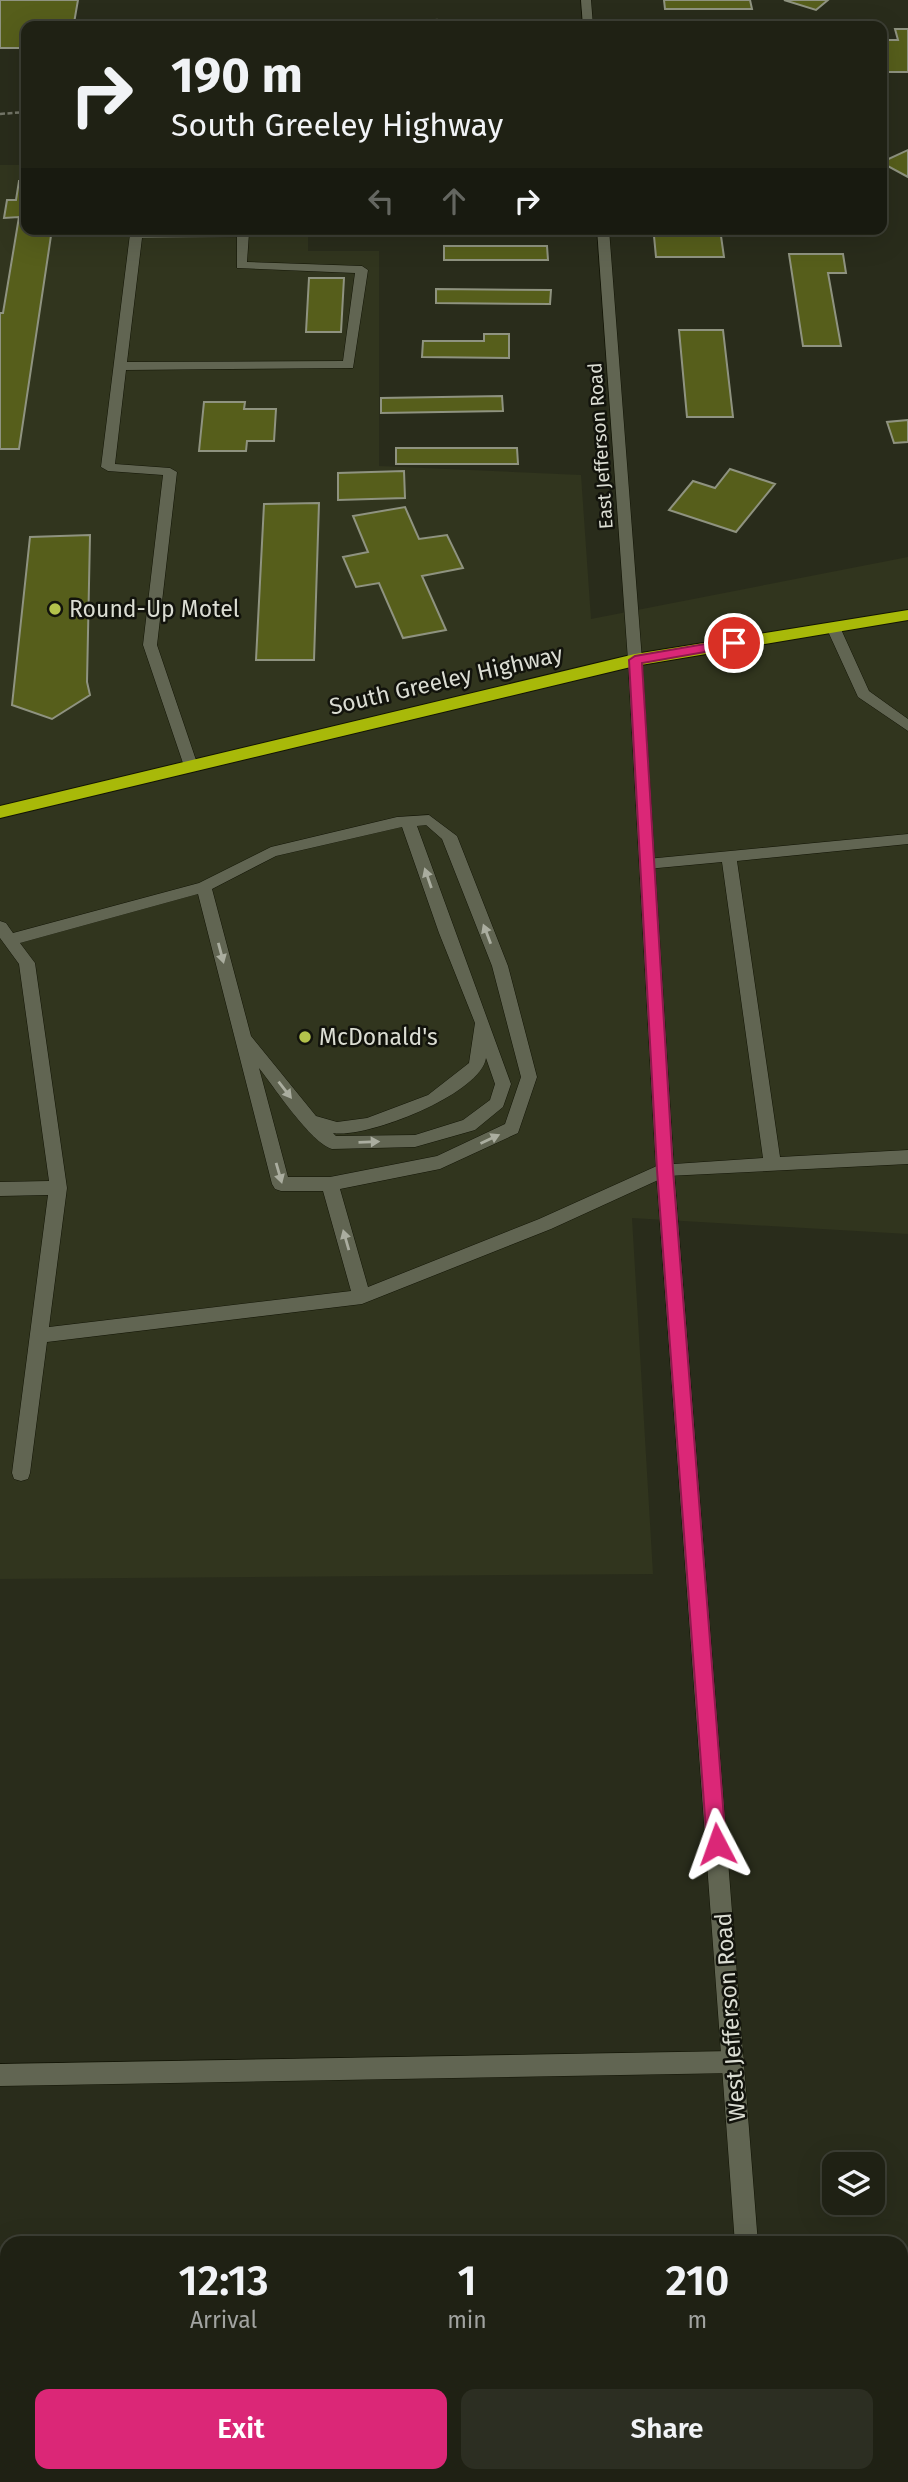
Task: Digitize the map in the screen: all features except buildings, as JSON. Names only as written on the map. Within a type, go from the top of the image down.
[{"type":"highway","name":"South Greeley Highway","points":[[0,812],[635,660],[908,615]]},
{"type":"street","points":[[586,0],[588,21]]},
{"type":"street","points":[[136,235],[108,467],[170,472],[150,645],[191,766]]},
{"type":"street","points":[[120,366],[349,365],[362,270],[241,265],[243,235]]},
{"type":"street","name":"East Jefferson Road","points":[[603,235],[635,660]]},
{"type":"street","points":[[833,627],[863,694],[908,726]]},
{"type":"street","name":"West Jefferson Road","points":[[635,660],[665,1170],[746,2236]]},
{"type":"street","points":[[21,1473],[58,1188],[27,963],[5,934],[204,887],[271,852],[408,821],[429,820],[449,836],[500,966],[529,1077],[512,1128],[440,1162],[330,1184],[281,1184],[204,887]]},
{"type":"street","points":[[243,1036],[310,1121],[332,1143],[415,1141],[469,1125],[497,1102],[503,1084],[408,821]]},
{"type":"street","points":[[648,864],[908,839]]},
{"type":"street","points":[[729,855],[772,1164]]},
{"type":"street","points":[[310,1121],[337,1128],[369,1124],[434,1098],[477,1066],[483,1023]]},
{"type":"street","points":[[39,1336],[362,1297],[545,1224],[665,1170],[908,1157]]},
{"type":"street","points":[[330,1184],[362,1297]]},
{"type":"street","points":[[0,1189],[58,1188]]},
{"type":"street","points":[[0,2075],[734,2063]]},
{"type":"path","points":[[427,21],[455,21]]},
{"type":"path","points":[[0,114],[21,112]]},
{"type":"shaded area","points":[[0,165],[21,165],[21,235],[308,235],[308,251],[379,251],[379,466],[581,475],[591,619],[908,557],[908,1234],[632,1218],[653,1574],[0,1579]]},
{"type":"place","name":"Round-Up Motel","points":[[55,609]]},
{"type":"place","name":"McDonald's","points":[[305,1037]]},
{"type":"route","points":[[717,1844],[665,1170],[635,660],[734,643]]}]
